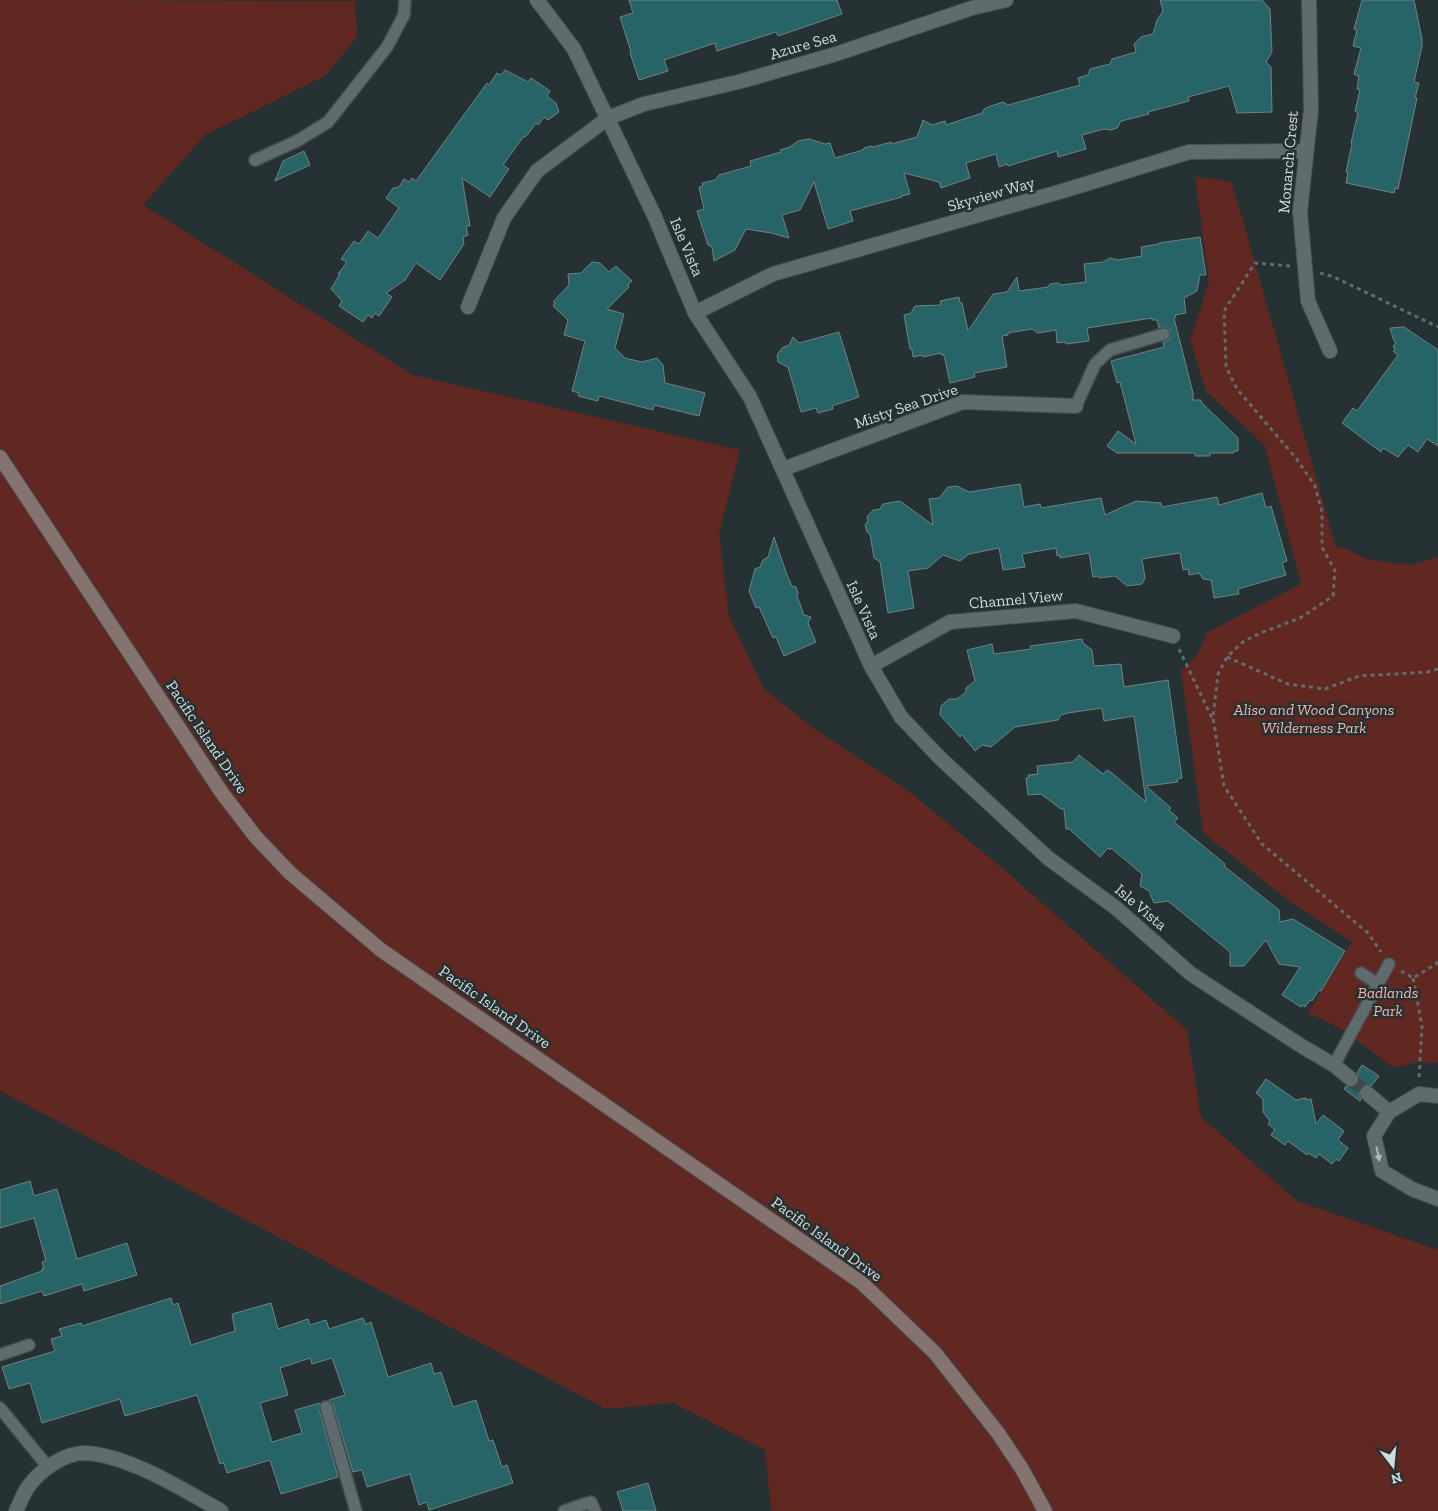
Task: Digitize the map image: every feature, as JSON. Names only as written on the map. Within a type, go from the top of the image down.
[{"type":"main road","name":"Pacific Island Drive","points":[[0,457],[222,794],[255,836],[290,873],[381,950],[862,1284],[935,1353],[998,1433],[1022,1469],[1045,1511]]},
{"type":"street","name":"Isle Vista","points":[[537,0],[574,49],[654,215],[695,313],[750,398],[870,666],[901,717],[940,758],[1048,858],[1116,908],[1191,974],[1334,1065],[1351,1079]]},
{"type":"street","name":"Azure Sea","points":[[468,307],[504,218],[537,170],[608,118],[644,104],[742,81],[836,54],[972,8],[1006,0]]},
{"type":"street","name":"Monarch Crest","points":[[1309,0],[1311,110],[1300,212],[1308,301],[1330,351]]},
{"type":"street","name":"Skyview Way","points":[[695,313],[773,274],[1066,190],[1189,152],[1306,151]]},
{"type":"street","name":"Misty Sea Drive","points":[[783,469],[963,402],[1076,406]]},
{"type":"street","name":"Channel View","points":[[870,666],[950,622],[1076,611],[1173,636]]},
{"type":"street","points":[[1367,1093],[1390,1112]]},
{"type":"street","points":[[1438,1096],[1419,1094],[1390,1112],[1374,1136],[1382,1171],[1412,1189],[1438,1199]]},
{"type":"street","points":[[16,1511],[28,1487],[48,1467],[62,1459],[83,1453],[107,1456],[158,1476],[221,1511]]},
{"type":"lane","points":[[255,160],[297,141],[328,122],[387,47],[404,15],[405,0]]},
{"type":"lane","points":[[1076,406],[1095,364],[1110,350],[1164,334]]},
{"type":"lane","points":[[1334,1065],[1389,964]]},
{"type":"lane","points":[[1361,973],[1378,984]]},
{"type":"lane","points":[[0,1355],[29,1345]]},
{"type":"lane","points":[[0,1408],[48,1467]]},
{"type":"lane","points":[[326,1408],[356,1511]]},
{"type":"lane","points":[[564,1511],[591,1502],[595,1511]]},
{"type":"path","points":[[1419,1074],[1422,1026],[1413,978],[1389,964],[1368,933],[1262,844],[1224,786],[1213,718],[1218,674],[1227,657],[1244,641],[1300,618],[1332,596],[1335,571],[1322,547],[1322,512],[1315,486],[1296,458],[1237,389],[1226,367],[1224,311],[1255,263],[1305,267],[1334,277],[1438,327]]},
{"type":"path","points":[[1173,636],[1213,718]]},
{"type":"path","points":[[1227,657],[1288,684],[1325,689],[1359,676],[1438,670]]},
{"type":"path","points":[[1413,978],[1436,964],[1438,960]]},
{"type":"green space","points":[[0,0],[355,1],[357,37],[325,76],[205,135],[143,205],[413,375],[740,450],[719,534],[729,616],[764,689],[813,728],[907,790],[1001,867],[1187,1030],[1201,1117],[1297,1201],[1438,1250],[1438,1511],[771,1511],[765,1450],[673,1403],[606,1409],[0,1091]]},
{"type":"green space","name":"Aliso and Wood Canyons Wilderness Park","points":[[1195,177],[1232,183],[1336,547],[1345,548],[1366,559],[1410,565],[1438,557],[1438,1063],[1417,1062],[1399,1067],[1391,1066],[1327,1021],[1307,1015],[1352,942],[1292,903],[1203,833],[1181,670],[1197,654],[1206,633],[1301,584],[1265,446],[1206,391],[1190,340],[1209,282]]},
{"type":"building","points":[[629,0],[837,0],[842,14],[778,36],[776,32],[717,51],[715,43],[664,60],[668,71],[639,80],[620,17],[633,13]]},
{"type":"building","points":[[1160,0],[1262,0],[1270,9],[1272,52],[1266,62],[1271,67],[1272,112],[1237,113],[1229,86],[1188,97],[1189,101],[1121,121],[1117,128],[1111,130],[1104,129],[1082,135],[1086,149],[1058,157],[1057,151],[999,167],[996,154],[966,163],[970,178],[941,188],[939,182],[904,173],[910,194],[850,211],[853,221],[828,229],[814,182],[800,210],[782,215],[789,238],[746,229],[735,250],[714,261],[712,247],[708,245],[697,211],[704,209],[699,187],[703,186],[702,183],[715,180],[719,175],[751,166],[750,161],[781,152],[780,150],[790,147],[798,141],[809,139],[825,144],[830,143],[835,158],[871,146],[891,142],[891,144],[917,137],[923,120],[932,125],[945,121],[946,125],[982,113],[984,109],[1003,102],[1008,105],[1080,85],[1078,78],[1088,75],[1090,69],[1110,64],[1112,59],[1136,52],[1134,44],[1141,37],[1153,34],[1157,20],[1163,11]]},
{"type":"building","points":[[1362,0],[1414,0],[1422,39],[1414,82],[1419,83],[1415,98],[1417,98],[1398,189],[1395,188],[1394,193],[1346,183],[1348,172],[1346,172],[1358,113],[1355,111],[1360,90],[1357,89],[1359,76],[1354,74],[1361,48],[1353,46],[1357,30],[1354,29]]},
{"type":"building","points":[[505,70],[528,82],[531,78],[550,91],[547,96],[556,103],[559,112],[548,120],[544,117],[538,125],[536,123],[528,134],[524,136],[503,165],[509,169],[490,197],[462,178],[470,226],[466,226],[468,235],[463,237],[464,244],[440,280],[416,263],[405,280],[386,293],[392,297],[379,316],[375,313],[372,318],[368,315],[363,322],[339,306],[342,301],[331,289],[340,274],[338,274],[347,262],[341,259],[354,241],[359,244],[368,231],[378,238],[399,208],[386,198],[393,188],[399,187],[404,179],[409,182],[412,178],[416,181],[487,83],[489,85],[497,73],[501,75]]},
{"type":"building","points":[[304,151],[310,165],[275,181],[283,161]]},
{"type":"building","points":[[1200,237],[1206,275],[1200,275],[1197,291],[1184,298],[1186,313],[1175,315],[1176,317],[1174,318],[1193,393],[1193,400],[1201,400],[1238,438],[1238,451],[1234,451],[1234,453],[1210,453],[1210,456],[1195,456],[1195,453],[1117,453],[1107,446],[1118,431],[1136,444],[1120,382],[1117,383],[1111,361],[1164,347],[1163,342],[1170,339],[1171,331],[1166,327],[1159,328],[1157,320],[1152,320],[1152,318],[1087,328],[1089,341],[1066,344],[1065,342],[1057,343],[1056,330],[1038,333],[1032,329],[1008,333],[1008,335],[1002,336],[1007,367],[974,373],[975,377],[950,383],[944,355],[941,355],[941,353],[913,357],[904,315],[911,313],[915,306],[941,305],[940,301],[959,297],[968,331],[993,294],[1007,292],[1017,277],[1019,291],[1048,287],[1050,284],[1058,283],[1061,285],[1086,282],[1084,264],[1103,262],[1110,258],[1118,260],[1142,256],[1141,247]]},
{"type":"building","points":[[592,262],[600,263],[609,272],[616,266],[632,281],[628,284],[629,287],[607,309],[624,314],[615,348],[625,358],[642,362],[657,358],[663,365],[665,383],[705,393],[699,416],[654,405],[653,410],[599,396],[598,401],[578,396],[579,393],[572,391],[585,341],[564,335],[568,320],[553,306],[555,303],[553,302],[569,285],[568,274],[581,273]]},
{"type":"building","points":[[1404,327],[1438,350],[1438,446],[1427,439],[1418,452],[1408,445],[1398,457],[1383,448],[1381,452],[1342,423],[1353,408],[1357,411],[1398,355],[1393,351],[1396,348],[1393,347],[1396,342],[1390,328]]},
{"type":"building","points":[[839,332],[859,397],[832,406],[833,409],[818,413],[816,408],[801,412],[788,367],[778,362],[777,355],[782,348],[789,345],[793,337],[799,343]]},
{"type":"building","points":[[1020,484],[1024,507],[1040,504],[1041,508],[1101,498],[1105,515],[1136,501],[1161,503],[1162,507],[1217,497],[1219,505],[1262,493],[1266,508],[1271,506],[1287,561],[1282,563],[1286,575],[1238,589],[1239,594],[1214,598],[1211,580],[1203,579],[1199,573],[1189,575],[1188,569],[1183,570],[1180,553],[1142,559],[1145,578],[1142,584],[1127,586],[1115,576],[1093,577],[1089,553],[1060,558],[1060,555],[1057,556],[1056,548],[1022,554],[1025,567],[1003,570],[999,548],[969,554],[960,561],[943,555],[928,568],[908,571],[914,608],[888,613],[880,562],[874,558],[870,534],[867,532],[865,525],[868,521],[867,517],[873,510],[880,509],[883,504],[900,501],[933,525],[929,499],[939,498],[948,487],[957,486],[969,492]]},
{"type":"building","points":[[774,537],[787,575],[792,586],[796,587],[797,596],[804,615],[811,617],[808,623],[816,642],[784,656],[776,637],[773,638],[759,607],[756,608],[749,591],[755,569],[760,567],[763,560],[768,557]]},
{"type":"building","points":[[1082,639],[1083,643],[1092,650],[1094,666],[1121,664],[1124,687],[1168,680],[1182,778],[1177,779],[1178,782],[1146,786],[1171,808],[1169,810],[1178,818],[1174,822],[1225,864],[1224,866],[1279,910],[1280,922],[1293,919],[1345,951],[1321,991],[1319,990],[1312,1001],[1310,1000],[1305,1007],[1302,1005],[1301,1007],[1282,995],[1300,967],[1279,964],[1266,940],[1244,966],[1230,966],[1230,952],[1168,901],[1154,903],[1149,891],[1140,886],[1142,874],[1111,848],[1110,850],[1108,848],[1100,857],[1069,829],[1066,829],[1064,809],[1061,809],[1041,794],[1028,795],[1026,778],[1029,777],[1028,775],[1038,774],[1037,766],[1073,762],[1079,755],[1103,774],[1107,770],[1112,773],[1146,802],[1134,716],[1104,721],[1102,708],[1068,713],[1061,715],[1058,720],[1015,727],[991,747],[982,745],[975,751],[962,735],[960,737],[940,715],[941,706],[949,699],[957,699],[975,681],[967,650],[992,644],[994,654],[1031,649],[1030,646]]},
{"type":"building","points":[[1362,1065],[1379,1076],[1371,1086],[1365,1085],[1360,1088],[1358,1092],[1360,1101],[1344,1089],[1346,1086],[1354,1087],[1358,1084],[1360,1080],[1357,1073]]},
{"type":"building","points":[[1266,1079],[1296,1100],[1311,1099],[1316,1124],[1323,1115],[1344,1131],[1338,1140],[1348,1148],[1339,1161],[1336,1159],[1332,1164],[1319,1154],[1316,1158],[1308,1153],[1307,1155],[1288,1141],[1285,1145],[1271,1135],[1275,1130],[1268,1124],[1270,1121],[1263,1112],[1263,1099],[1256,1093]]},
{"type":"building","points":[[30,1181],[34,1196],[57,1189],[77,1259],[127,1243],[137,1275],[84,1291],[82,1284],[44,1296],[42,1291],[0,1304],[0,1286],[42,1271],[44,1269],[42,1262],[46,1261],[34,1218],[0,1228],[0,1190]]},
{"type":"building","points":[[171,1298],[173,1305],[178,1303],[191,1345],[235,1331],[232,1314],[271,1303],[278,1329],[308,1319],[310,1325],[326,1320],[329,1329],[363,1318],[367,1324],[371,1322],[388,1377],[431,1363],[434,1374],[441,1372],[453,1407],[476,1400],[489,1441],[493,1440],[502,1467],[507,1465],[513,1483],[429,1510],[427,1502],[419,1505],[410,1474],[367,1487],[362,1470],[353,1472],[333,1405],[329,1400],[345,1395],[332,1358],[312,1364],[310,1358],[280,1368],[288,1395],[260,1403],[272,1442],[302,1433],[295,1410],[320,1403],[319,1409],[338,1477],[281,1494],[270,1460],[227,1473],[224,1463],[220,1464],[197,1395],[125,1416],[120,1399],[42,1423],[30,1383],[9,1389],[2,1367],[55,1351],[51,1339],[62,1336],[59,1329],[81,1323],[82,1326]]},
{"type":"building","points":[[648,1483],[656,1511],[623,1511],[617,1492]]},
{"type":"tunnel","points":[[1351,1079],[1367,1093]]},
{"type":"park label","name":"Badlands Park","points":[[1388,1001]]}]
